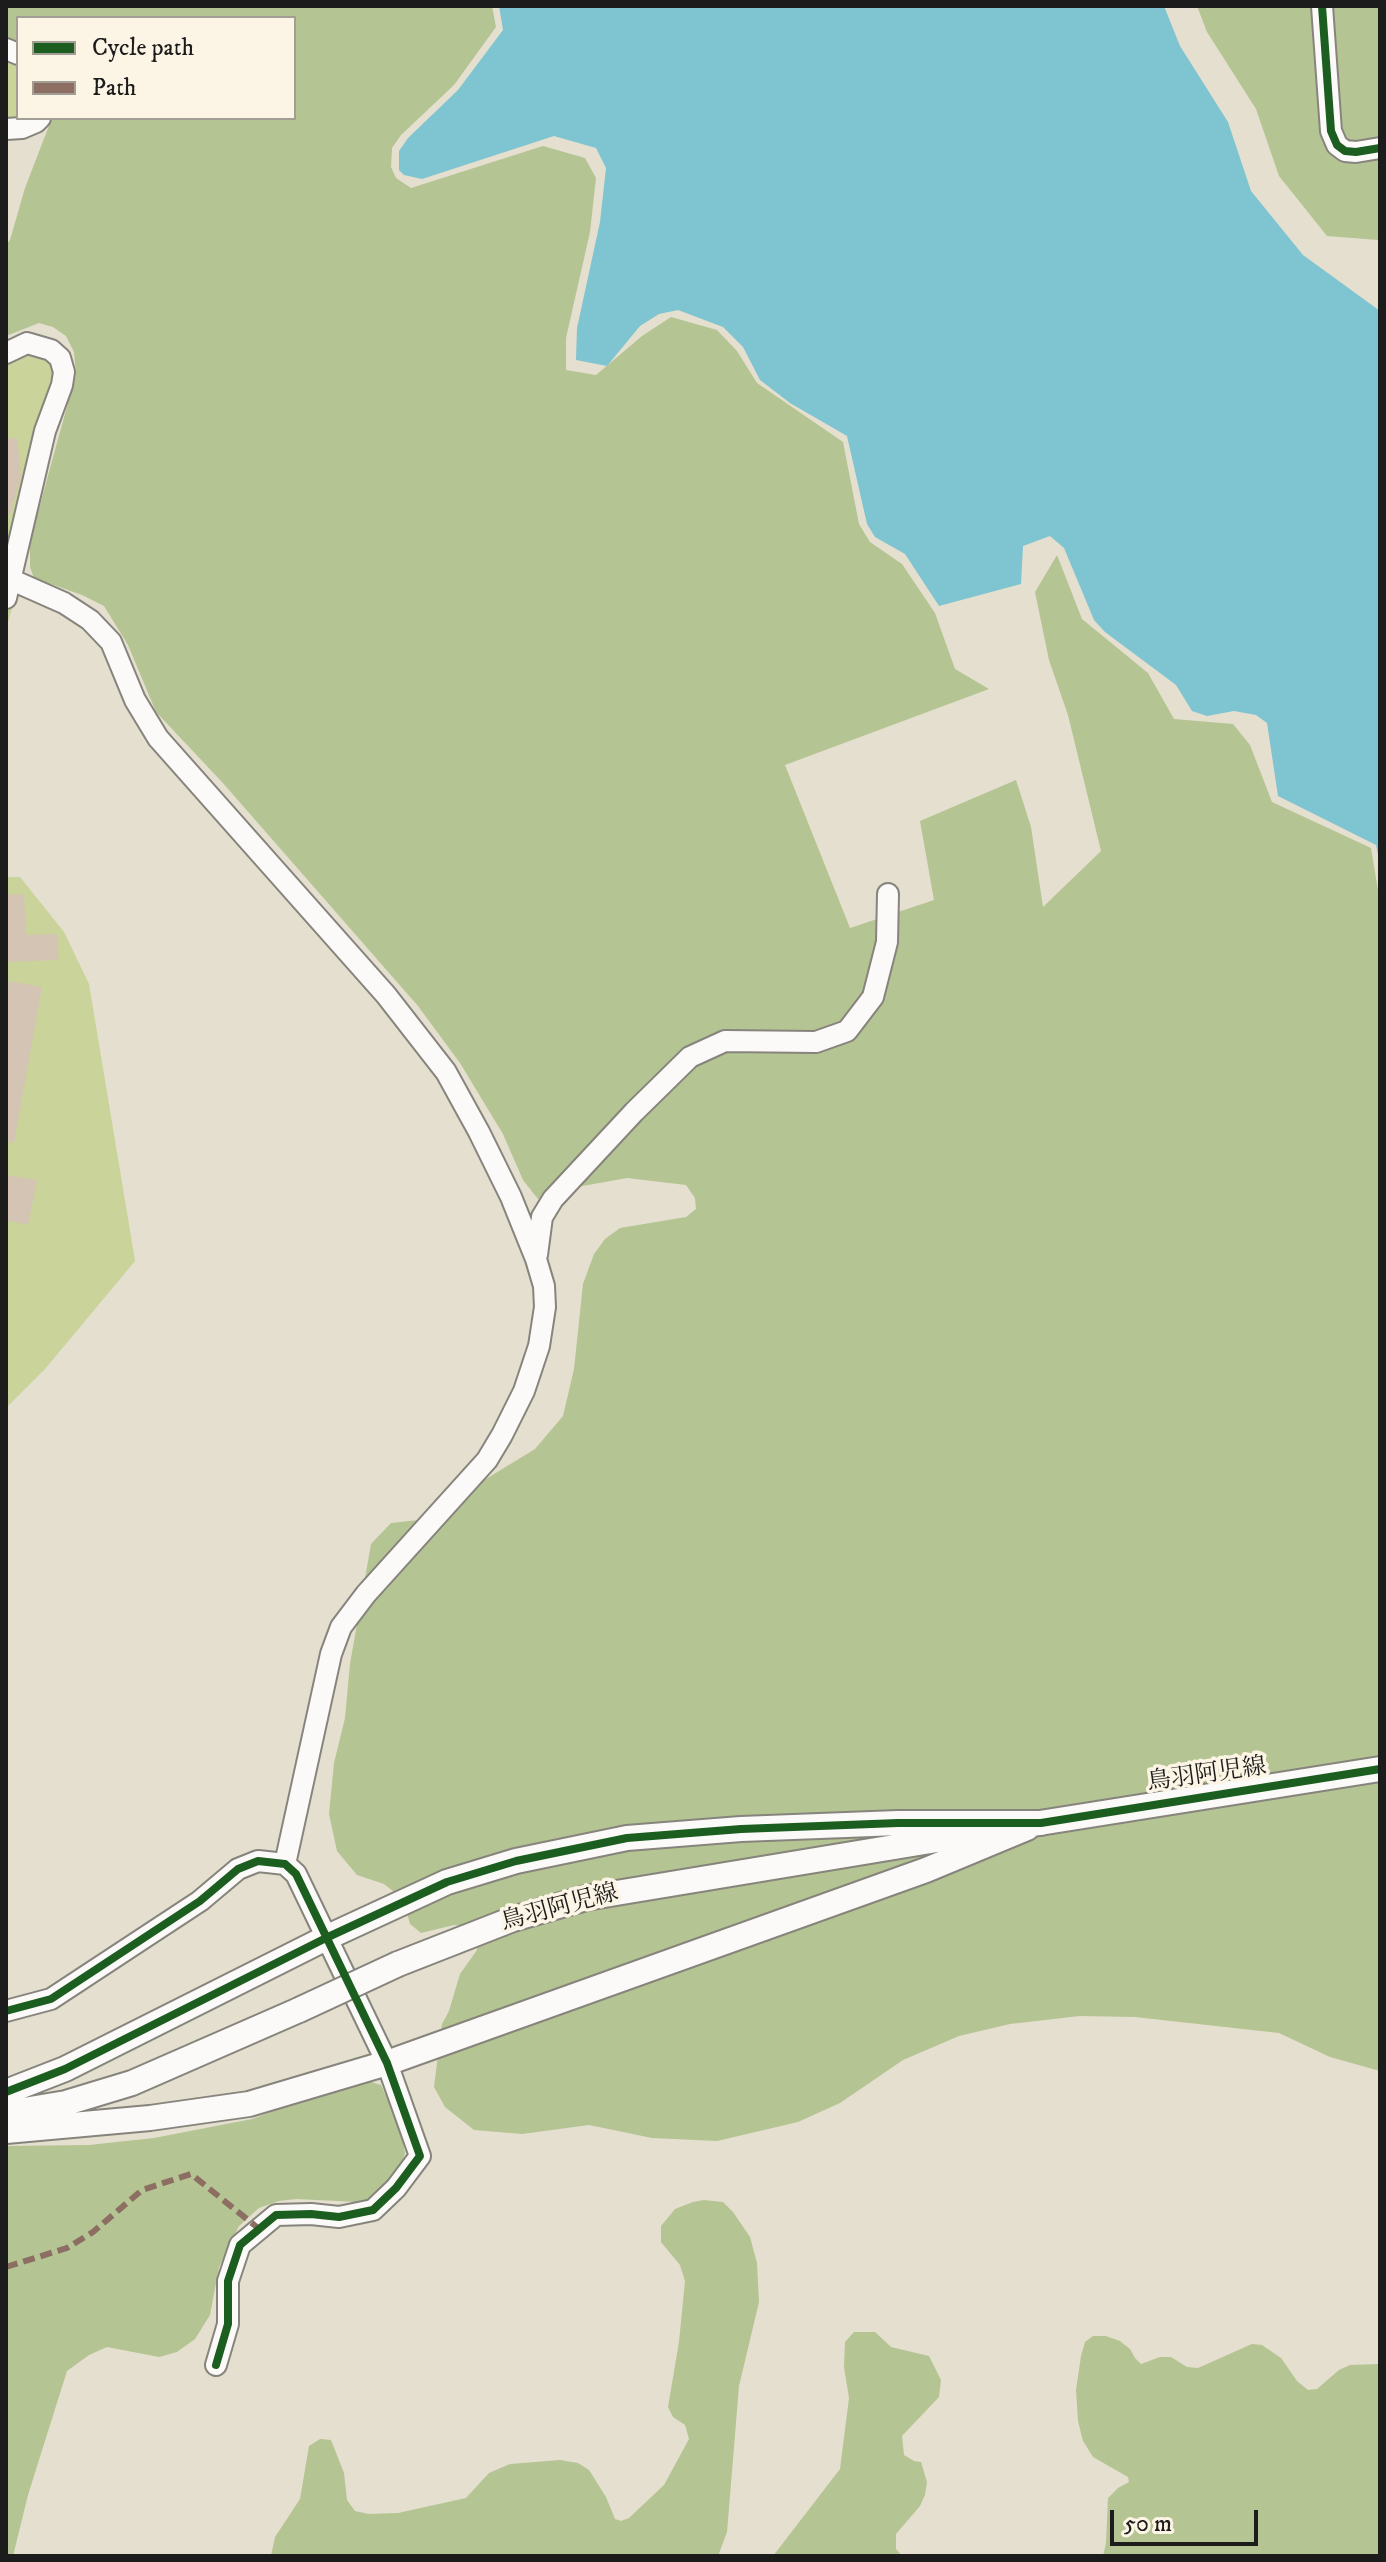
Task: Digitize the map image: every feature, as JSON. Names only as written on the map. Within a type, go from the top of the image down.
[{"type":"main road","name":"鳥羽阿児線","points":[[6,2113],[66,2103],[132,2083],[398,1964],[513,1919],[586,1898],[1380,1769]]},
{"type":"main road","points":[[6,2092],[65,2069],[328,1937],[447,1882],[516,1861],[627,1838],[741,1829],[898,1823],[1041,1823]]},
{"type":"main road","points":[[6,2131],[150,2118],[249,2104],[387,2063],[926,1870],[1041,1823]]},
{"type":"street","points":[[1322,6],[1331,131],[1337,145],[1345,151],[1380,148]]},
{"type":"street","points":[[6,129],[22,128],[38,120]]},
{"type":"street","points":[[6,353],[27,343],[51,350],[60,358],[64,372],[45,431],[9,589],[64,603],[90,620],[111,642],[135,700],[158,738],[386,995],[446,1072],[486,1145],[536,1259],[544,1286],[545,1307],[539,1346],[524,1391],[502,1435],[487,1460],[366,1594],[341,1627],[331,1654],[285,1864]]},
{"type":"street","points":[[536,1259],[542,1217],[553,1199],[690,1057],[725,1041],[816,1042],[847,1031],[873,997],[887,942],[888,894]]},
{"type":"street","points":[[6,2011],[51,1999],[200,1901],[238,1869],[258,1861],[285,1864],[305,1888],[387,2063],[420,2156],[396,2188],[373,2210],[339,2217],[276,2215],[240,2245],[228,2281],[228,2324],[216,2365]]},
{"type":"green space","points":[[6,6],[492,6],[496,27],[454,85],[401,135],[392,148],[391,167],[396,178],[411,188],[543,146],[585,158],[596,178],[590,232],[566,338],[566,370],[596,375],[642,336],[671,317],[717,330],[737,351],[757,383],[843,442],[859,524],[870,542],[902,564],[935,613],[955,669],[989,689],[785,765],[850,928],[934,900],[920,821],[1016,780],[1031,827],[1043,907],[1101,851],[1068,715],[1049,660],[1035,592],[1057,555],[1082,619],[1148,673],[1174,719],[1233,724],[1250,745],[1272,802],[1371,848],[1380,902],[1380,2071],[1330,2057],[1279,2033],[1135,2017],[1080,2016],[1010,2024],[959,2036],[903,2060],[840,2103],[798,2122],[717,2141],[652,2138],[589,2125],[522,2134],[474,2130],[445,2107],[434,2087],[442,2024],[460,1974],[477,1950],[477,1938],[468,1926],[454,1925],[421,1933],[410,1924],[403,1899],[384,1884],[357,1875],[337,1851],[329,1814],[334,1763],[345,1718],[350,1664],[371,1544],[391,1523],[419,1520],[535,1449],[563,1416],[574,1369],[583,1284],[594,1254],[605,1239],[620,1228],[686,1217],[696,1209],[695,1198],[686,1185],[627,1178],[555,1191],[546,1200],[538,1199],[523,1180],[503,1134],[460,1063],[418,1006],[222,782],[156,712],[128,645],[104,606],[34,578],[30,567],[30,541],[76,374],[74,352],[66,336],[53,327],[39,323],[6,336],[6,245],[51,120],[296,120],[296,16],[16,16],[16,41],[6,38]]},
{"type":"green space","points":[[1197,6],[1380,6],[1380,246],[1378,240],[1327,236],[1279,176],[1256,109],[1207,32]]},
{"type":"green space","points":[[6,39],[16,43],[16,120],[47,120],[33,132],[6,140]]},
{"type":"green space","points":[[33,333],[48,337],[57,344],[59,415],[6,629],[6,343]]},
{"type":"green space","points":[[6,877],[20,877],[64,932],[89,984],[135,1261],[45,1369],[6,1408]]},
{"type":"green space","points":[[368,2081],[381,2085],[401,2130],[405,2153],[399,2173],[372,2199],[357,2202],[296,2199],[259,2208],[239,2226],[219,2267],[210,2315],[195,2339],[177,2352],[159,2357],[107,2347],[89,2355],[67,2371],[28,2495],[13,2556],[6,2556],[6,2146],[89,2145],[154,2138],[252,2119],[316,2095]]},
{"type":"green space","points":[[704,2200],[723,2202],[750,2237],[757,2263],[759,2302],[739,2386],[727,2532],[718,2556],[271,2556],[275,2537],[300,2499],[309,2446],[320,2439],[331,2440],[344,2473],[347,2500],[355,2511],[398,2513],[466,2498],[489,2473],[510,2464],[560,2460],[578,2463],[589,2470],[615,2519],[621,2521],[629,2518],[664,2485],[689,2439],[685,2425],[673,2417],[668,2407],[685,2281],[680,2265],[661,2242],[661,2226],[675,2209]]},
{"type":"green space","points":[[854,2332],[875,2332],[891,2347],[929,2356],[941,2380],[939,2397],[902,2436],[904,2455],[921,2462],[927,2482],[925,2495],[920,2506],[896,2534],[896,2549],[902,2556],[773,2556],[840,2469],[849,2398],[844,2367],[845,2342]]},
{"type":"green space","points":[[1093,2336],[1120,2341],[1141,2364],[1160,2357],[1171,2357],[1187,2367],[1198,2368],[1252,2344],[1262,2345],[1281,2358],[1297,2381],[1308,2390],[1317,2389],[1339,2370],[1350,2365],[1380,2364],[1380,2556],[1103,2556],[1108,2498],[1129,2482],[1128,2477],[1093,2457],[1083,2441],[1078,2421],[1076,2390],[1081,2356],[1085,2342]]},
{"type":"water","points":[[499,6],[1164,6],[1180,46],[1228,122],[1251,191],[1303,255],[1380,311],[1380,864],[1376,845],[1278,796],[1267,723],[1256,715],[1234,711],[1207,716],[1192,711],[1176,685],[1105,632],[1094,620],[1064,548],[1050,536],[1023,546],[1021,584],[939,606],[905,554],[875,537],[867,524],[847,436],[790,403],[760,380],[743,347],[723,327],[678,310],[659,314],[640,326],[607,366],[576,360],[577,328],[600,222],[606,168],[596,148],[554,136],[422,179],[404,175],[399,170],[399,151],[408,138],[458,90],[503,30]]},
{"type":"building","points":[[17,438],[21,476],[10,515],[6,514],[6,439]]},
{"type":"building","points":[[24,894],[26,935],[57,934],[58,960],[6,962],[6,895]]},
{"type":"building","points":[[9,981],[42,987],[14,1143],[6,1142],[6,995]]},
{"type":"building","points":[[6,1175],[37,1180],[28,1225],[6,1220]]},
{"type":"marked path","points":[[6,2267],[67,2248],[93,2232],[142,2190],[191,2174],[258,2228]]},
{"type":"cycle path","points":[[1322,6],[1331,131],[1337,145],[1345,151],[1380,148]]},
{"type":"cycle path","points":[[6,2092],[65,2069],[328,1937],[447,1882],[516,1861],[627,1838],[741,1829],[898,1823],[1041,1823],[1380,1769]]},
{"type":"cycle path","points":[[6,2011],[51,1999],[200,1901],[238,1869],[258,1861],[285,1864],[296,1874],[387,2063],[420,2156],[396,2188],[373,2210],[339,2217],[276,2215],[240,2245],[228,2281],[228,2324],[216,2365]]}]
